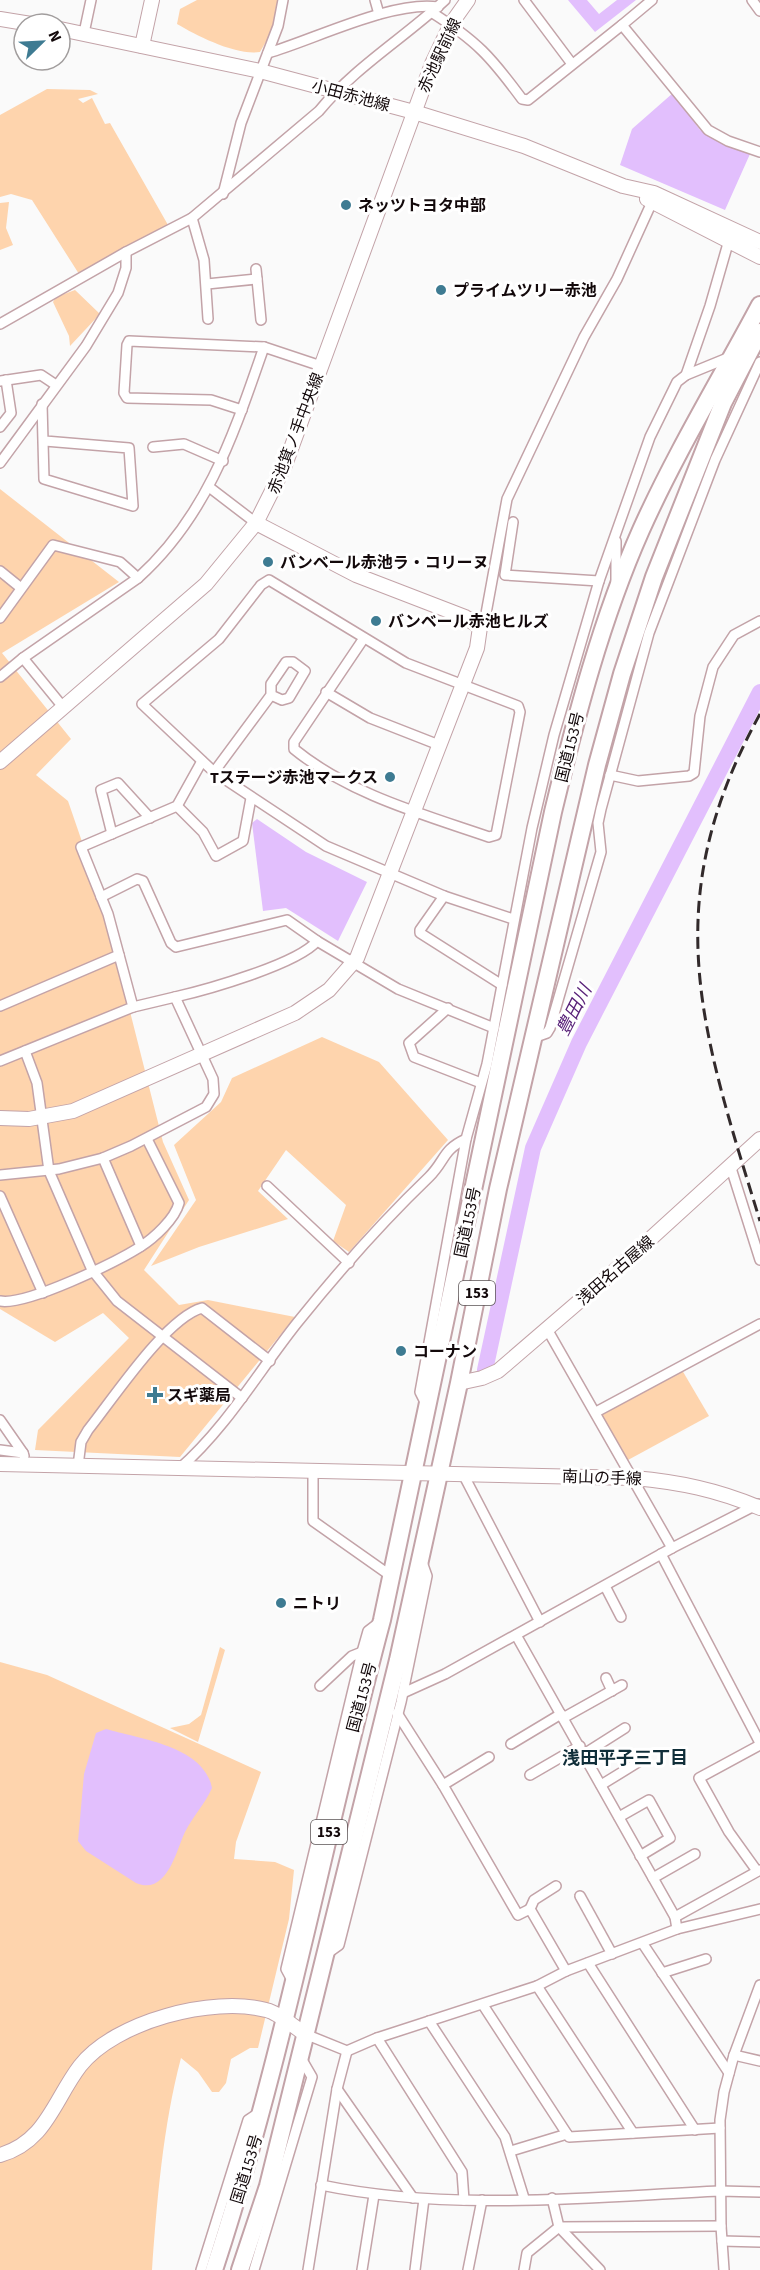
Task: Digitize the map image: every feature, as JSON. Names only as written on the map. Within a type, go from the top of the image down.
[{"type":"highway","name":"国道153号","points":[[213,2261],[264,2109],[294,1984],[350,1718],[382,1620],[474,1188],[494,1072],[519,978],[552,812],[583,694],[616,592],[641,531],[678,452],[760,305]]},
{"type":"highway","name":"国道153号","points":[[240,2270],[268,2186],[370,1773],[421,1557],[498,1189],[589,796],[622,674],[654,577],[692,475],[723,403],[760,334]]},
{"type":"highway","points":[[494,1072],[523,1084]]},
{"type":"street","points":[[84,33],[91,0]]},
{"type":"street","points":[[142,46],[152,0]]},
{"type":"street","points":[[223,194],[242,123],[278,26],[283,0]]},
{"type":"street","points":[[375,0],[379,14]]},
{"type":"street","name":"赤池駅前線","points":[[414,112],[451,24],[468,0]]},
{"type":"street","points":[[524,0],[572,64]]},
{"type":"street","points":[[267,53],[379,14],[426,5],[438,6],[451,24],[489,55],[522,99],[528,100],[652,0]]},
{"type":"street","points":[[752,0],[760,11]]},
{"type":"street","points":[[0,324],[126,252],[192,218],[319,111],[337,91],[402,34],[438,6]]},
{"type":"street","points":[[622,25],[708,130],[728,141],[760,152]]},
{"type":"street","name":"小田赤池線","points":[[72,31],[260,71],[414,112],[524,146],[635,190],[654,194],[760,242]]},
{"type":"street","name":"赤池箕ノ手中央線","points":[[0,762],[206,584],[256,523],[285,465],[414,112]]},
{"type":"street","name":"小田赤池線","points":[[635,190],[651,202],[760,257]]},
{"type":"street","points":[[0,1118],[40,1118],[73,1111],[305,1008],[329,990],[353,964],[477,648],[481,634],[480,627],[485,620],[507,499],[584,337],[617,279],[651,202]]},
{"type":"street","points":[[192,218],[204,260],[208,319]]},
{"type":"street","points":[[686,375],[710,306],[729,240]]},
{"type":"street","points":[[0,463],[86,346],[118,293],[126,268],[126,252]]},
{"type":"street","points":[[207,284],[257,274],[261,320]]},
{"type":"street","points":[[242,410],[212,400],[127,398],[124,393],[129,340],[264,347],[321,366]]},
{"type":"street","points":[[0,677],[156,563],[209,487],[223,461],[264,347]]},
{"type":"street","points":[[179,1469],[200,1450],[242,1398],[297,1323],[396,1208],[438,1168],[450,1146],[466,1139],[481,1083],[494,1072],[494,1028],[532,828],[573,664],[599,582],[650,437],[677,382],[686,375],[732,357]]},
{"type":"street","points":[[533,1038],[547,1033],[550,1028],[601,852],[598,823],[633,687],[683,541],[715,460],[760,362]]},
{"type":"street","points":[[0,428],[11,413],[3,380],[41,375],[56,386]]},
{"type":"street","points":[[42,404],[45,441],[44,479],[133,506],[129,448],[45,441]]},
{"type":"street","points":[[153,447],[184,444],[223,461]]},
{"type":"street","points":[[209,487],[256,523],[356,575],[465,617],[480,627]]},
{"type":"street","points":[[513,522],[505,575],[599,582]]},
{"type":"street","points":[[616,533],[616,592]]},
{"type":"street","points":[[0,618],[53,545],[120,562],[138,578]]},
{"type":"street","points":[[0,571],[21,588]]},
{"type":"street","points":[[364,638],[294,742],[294,748],[353,786],[414,811],[489,837],[496,835],[519,712],[518,706],[406,663],[269,580],[219,639],[142,704],[214,772],[326,846],[444,896],[513,919]]},
{"type":"street","points":[[610,775],[638,781],[689,776],[694,773],[700,716],[713,667],[734,635],[760,621]]},
{"type":"street","points":[[23,658],[63,707]]},
{"type":"street","points":[[573,664],[583,694]]},
{"type":"street","points":[[622,674],[633,687]]},
{"type":"street","points":[[326,692],[370,718],[439,745]]},
{"type":"street","points":[[214,772],[271,695]]},
{"type":"street","points":[[133,1007],[101,897],[81,847],[177,806],[202,761]]},
{"type":"street","points":[[112,834],[101,789],[118,783],[150,818]]},
{"type":"street","points":[[589,796],[601,809]]},
{"type":"street","points":[[177,806],[203,832],[212,853],[216,856],[243,841],[251,798]]},
{"type":"street","points":[[101,897],[137,879],[142,881],[172,946],[176,947],[287,920],[353,964],[398,989],[494,1028]]},
{"type":"street","points":[[444,896],[420,933],[502,985]]},
{"type":"street","points":[[564,910],[578,928]]},
{"type":"street","points":[[0,1061],[133,1007],[212,989],[250,975],[303,953],[317,941]]},
{"type":"street","points":[[0,1006],[119,955]]},
{"type":"street","points":[[499,997],[519,978]]},
{"type":"street","points":[[0,1175],[49,1171],[103,1158],[147,1139],[206,1107],[211,1100],[214,1086],[175,997]]},
{"type":"street","points":[[448,1008],[409,1043],[414,1057],[481,1083]]},
{"type":"street","points":[[25,1052],[37,1083],[49,1171],[93,1270],[117,1301],[242,1398]]},
{"type":"street","points":[[0,1301],[8,1302],[43,1293],[141,1246],[177,1211],[179,1203],[147,1139]]},
{"type":"street","name":"153","points":[[428,1409],[420,1392],[466,1139]]},
{"type":"street","name":"浅田名古屋線","points":[[459,1383],[482,1378],[498,1371],[759,1143]]},
{"type":"street","points":[[103,1158],[141,1246]]},
{"type":"street","points":[[731,1168],[760,1260]]},
{"type":"street","points":[[267,1186],[350,1263]]},
{"type":"street","points":[[455,1198],[474,1188]]},
{"type":"street","points":[[0,1196],[43,1293]]},
{"type":"street","points":[[78,1466],[81,1442],[88,1430],[163,1337],[182,1317],[202,1308],[270,1360]]},
{"type":"street","points":[[596,1412],[760,1324]]},
{"type":"street","points":[[547,1329],[672,1548]]},
{"type":"street","points":[[0,1420],[24,1459]]},
{"type":"street","points":[[0,1450],[24,1459]]},
{"type":"street","name":"南山の手線","points":[[0,1464],[24,1459],[78,1466],[634,1478],[701,1486],[758,1506]]},
{"type":"street","points":[[313,1471],[313,1521],[391,1576]]},
{"type":"street","points":[[463,1474],[540,1622]]},
{"type":"street","points":[[403,1693],[516,1635],[672,1548],[758,1506]]},
{"type":"street","points":[[661,1554],[760,1744],[699,1778],[729,1832],[759,1870],[675,1917]]},
{"type":"street","points":[[324,1955],[339,1945],[375,1794],[403,1693],[427,1576],[421,1557]]},
{"type":"street","points":[[605,1586],[621,1617]]},
{"type":"street","points":[[350,1718],[368,1631],[382,1620]]},
{"type":"street","points":[[516,1635],[675,1917],[677,1929]]},
{"type":"street","points":[[320,1686],[352,1656],[362,1652]]},
{"type":"street","points":[[606,1678],[612,1690]]},
{"type":"street","points":[[511,1744],[622,1685]]},
{"type":"street","points":[[397,1713],[443,1785],[518,1915],[530,1909],[534,1900],[556,1886]]},
{"type":"street","points":[[530,1775],[582,1750],[614,1730],[625,1728]]},
{"type":"street","points":[[443,1785],[489,1757]]},
{"type":"street","points":[[601,1785],[640,1761]]},
{"type":"street","points":[[370,1773],[375,1794]]},
{"type":"street","points":[[619,1817],[649,1800],[670,1838],[640,1856]]},
{"type":"street","points":[[653,1878],[694,1854]]},
{"type":"street","points":[[580,1896],[612,1954]]},
{"type":"street","points":[[530,1909],[566,1971]]},
{"type":"street","points":[[0,2156],[29,2142],[89,2057],[102,2046],[144,2024],[186,2010],[238,2006],[268,2010],[305,2034],[347,2051],[377,2038],[537,1986],[566,1971],[643,1944],[677,1929],[760,1910]]},
{"type":"street","points":[[643,1944],[729,2073]]},
{"type":"street","points":[[662,1973],[706,1959]]},
{"type":"street","points":[[588,1963],[695,2130]]},
{"type":"street","points":[[724,2270],[720,2191],[720,2128],[723,2092],[734,2055],[755,2011],[760,1985]]},
{"type":"street","points":[[537,1986],[633,2133]]},
{"type":"street","points":[[483,2005],[569,2137],[720,2128]]},
{"type":"street","points":[[429,2021],[505,2137],[524,2198]]},
{"type":"street","points":[[377,2038],[462,2172],[464,2200]]},
{"type":"street","points":[[308,2270],[337,2089],[347,2051]]},
{"type":"street","points":[[734,2055],[760,2061]]},
{"type":"street","points":[[254,2270],[312,2077],[301,2058]]},
{"type":"street","points":[[337,2089],[413,2198]]},
{"type":"street","points":[[510,2151],[567,2134]]},
{"type":"street","points":[[321,2185],[374,2195],[464,2200],[720,2191],[760,2192]]},
{"type":"street","points":[[362,2270],[374,2195]]},
{"type":"street","points":[[552,2198],[559,2228],[600,2270]]},
{"type":"street","points":[[415,2270],[424,2199]]},
{"type":"street","points":[[468,2270],[482,2200]]},
{"type":"street","points":[[524,2270],[527,2253],[559,2228],[721,2226]]},
{"type":"street","points":[[722,2241],[760,2242]]},
{"type":"street","points":[[201,2270],[213,2261]]},
{"type":"shaded area","points":[[197,0],[280,0],[275,26],[260,52],[251,52],[217,44],[177,24],[180,9]]},
{"type":"shaded area","points":[[568,0],[587,0],[599,14],[617,0],[636,0],[595,32]]},
{"type":"shaded area","points":[[47,89],[90,90],[98,94],[78,99],[83,103],[92,98],[105,124],[110,123],[168,225],[79,274],[32,200],[11,194],[0,197],[0,115]]},
{"type":"shaded area","points":[[673,93],[700,130],[750,154],[725,210],[620,165],[632,129]]},
{"type":"shaded area","points":[[9,202],[6,228],[13,245],[0,250],[0,203]]},
{"type":"shaded area","points":[[75,290],[100,314],[70,346],[69,336],[53,302],[56,297]]},
{"type":"shaded area","points":[[0,489],[119,582],[2,653],[71,739],[36,775],[68,801],[101,897],[163,1142],[189,1200],[144,1270],[179,1305],[208,1300],[295,1317],[180,1457],[35,1450],[38,1430],[129,1338],[103,1313],[55,1342],[0,1309]]},
{"type":"shaded area","points":[[257,819],[306,852],[367,882],[338,941],[286,908],[263,911],[252,823]]},
{"type":"shaded area","points":[[322,1037],[379,1062],[448,1140],[349,1252],[333,1241],[346,1205],[286,1150],[258,1191],[288,1219],[199,1247],[151,1266],[196,1200],[174,1145],[221,1102],[232,1078]]},
{"type":"shaded area","points":[[682,1370],[709,1416],[628,1460],[603,1417],[603,1412]]},
{"type":"shaded area","points":[[220,1647],[225,1650],[198,1742],[170,1728],[189,1724],[201,1715]]},
{"type":"shaded area","points":[[0,1662],[47,1675],[261,1772],[236,1842],[234,1859],[275,1862],[294,1870],[289,1919],[258,2048],[250,2048],[231,2059],[226,2083],[219,2092],[212,2092],[198,2072],[181,2058],[165,2137],[152,2270],[0,2270]]},
{"type":"shaded area","points":[[106,1729],[152,1741],[184,1754],[197,1762],[207,1774],[212,1788],[185,1832],[169,1870],[155,1883],[147,1885],[136,1883],[86,1851],[78,1841],[84,1774],[96,1733]]},
{"type":"waterway","name":"豊田川","points":[[485,1370],[533,1148],[579,1043],[760,692]]},
{"type":"railway","points":[[760,714],[728,782],[708,846],[699,907],[699,966],[707,1026],[720,1087],[760,1221]]},
{"type":"place","name":"ネッツトヨタ中部","points":[[346,205]]},
{"type":"place","name":"プライムツリー赤池","points":[[441,290]]},
{"type":"place","name":"バンベール赤池ラ・コリーヌ","points":[[268,562]]},
{"type":"place","name":"バンベール赤池ヒルズ","points":[[376,621]]},
{"type":"place","name":"Tステージ赤池マークス","points":[[390,777]]},
{"type":"place","name":"コーナン","points":[[401,1351]]},
{"type":"place","name":"スギ薬局","points":[[155,1395]]},
{"type":"place","name":"ニトリ","points":[[281,1603]]},
{"type":"district","name":"浅田平子三丁目","points":[[625,1758]]}]
